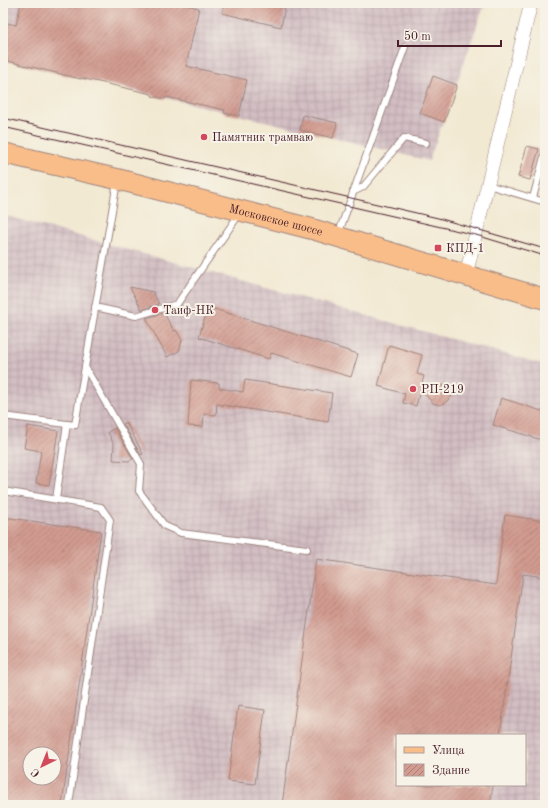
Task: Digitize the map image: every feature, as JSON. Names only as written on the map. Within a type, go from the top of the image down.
[{"type":"main road","name":"Московское шоссе","points":[[3,153],[117,179],[241,211],[337,237],[545,299]]},
{"type":"street","points":[[466,275],[531,3]]},
{"type":"lane","points":[[337,237],[405,47]]},
{"type":"lane","points":[[353,192],[363,187],[404,138],[426,143]]},
{"type":"lane","points":[[533,198],[545,153]]},
{"type":"lane","points":[[3,416],[75,426],[117,179]]},
{"type":"lane","points":[[488,185],[545,202]]},
{"type":"lane","points":[[95,308],[136,316],[178,304],[241,211]]},
{"type":"lane","points":[[85,367],[141,464],[140,491],[165,526],[181,533],[307,550]]},
{"type":"lane","points":[[56,499],[67,424]]},
{"type":"lane","points":[[3,491],[101,507],[110,520],[69,805]]},
{"type":"shaded area","points":[[3,3],[485,3],[429,161],[3,60]]},
{"type":"shaded area","points":[[3,215],[545,365],[545,805],[3,805]]},
{"type":"building","points":[[21,3],[178,3],[199,8],[186,66],[247,80],[239,116],[224,113],[225,110],[166,97],[165,99],[152,96],[152,94],[3,60],[3,22],[16,25]]},
{"type":"building","points":[[224,3],[267,3],[285,7],[281,27],[222,13]]},
{"type":"building","points":[[433,76],[457,85],[444,122],[420,113]]},
{"type":"building","points":[[303,115],[337,123],[333,138],[300,130]]},
{"type":"building","points":[[527,146],[539,149],[530,180],[518,177]]},
{"type":"building","points":[[130,287],[153,292],[159,304],[142,310]]},
{"type":"building","points":[[208,307],[358,354],[351,377],[271,353],[269,359],[199,337]]},
{"type":"building","points":[[164,313],[174,331],[176,330],[182,340],[179,351],[167,357],[146,318]]},
{"type":"building","points":[[389,345],[422,355],[417,374],[424,376],[416,406],[403,403],[405,394],[378,386]]},
{"type":"building","points":[[191,380],[219,383],[219,388],[243,392],[245,380],[332,393],[328,422],[217,404],[216,415],[204,414],[203,427],[188,426]]},
{"type":"building","points":[[438,385],[445,386],[452,396],[445,403],[439,405],[433,403],[421,390]]},
{"type":"building","points":[[501,398],[545,412],[545,441],[493,425]]},
{"type":"building","points":[[126,422],[143,454],[141,455],[123,424]]},
{"type":"building","points":[[28,426],[58,431],[49,485],[36,483],[41,451],[24,448]]},
{"type":"building","points":[[115,428],[133,459],[129,461],[113,460],[114,445],[108,432]]},
{"type":"building","points":[[505,515],[545,521],[545,577],[523,574],[500,734],[396,734],[396,786],[493,786],[490,805],[282,805],[316,559],[496,585]]},
{"type":"building","points":[[3,517],[101,531],[62,805],[3,805]]},
{"type":"building","points":[[238,706],[265,710],[255,784],[228,781]]},
{"type":"tram line","points":[[3,118],[438,218],[545,249]]},
{"type":"tram line","points":[[3,127],[476,235],[545,256]]},
{"type":"place","name":"Памятник трамваю","points":[[204,137]]},
{"type":"place","name":"КПД-1","points":[[438,248]]},
{"type":"place","name":"Таиф-НК","points":[[155,310]]},
{"type":"place","name":"РП-219","points":[[413,389]]}]
